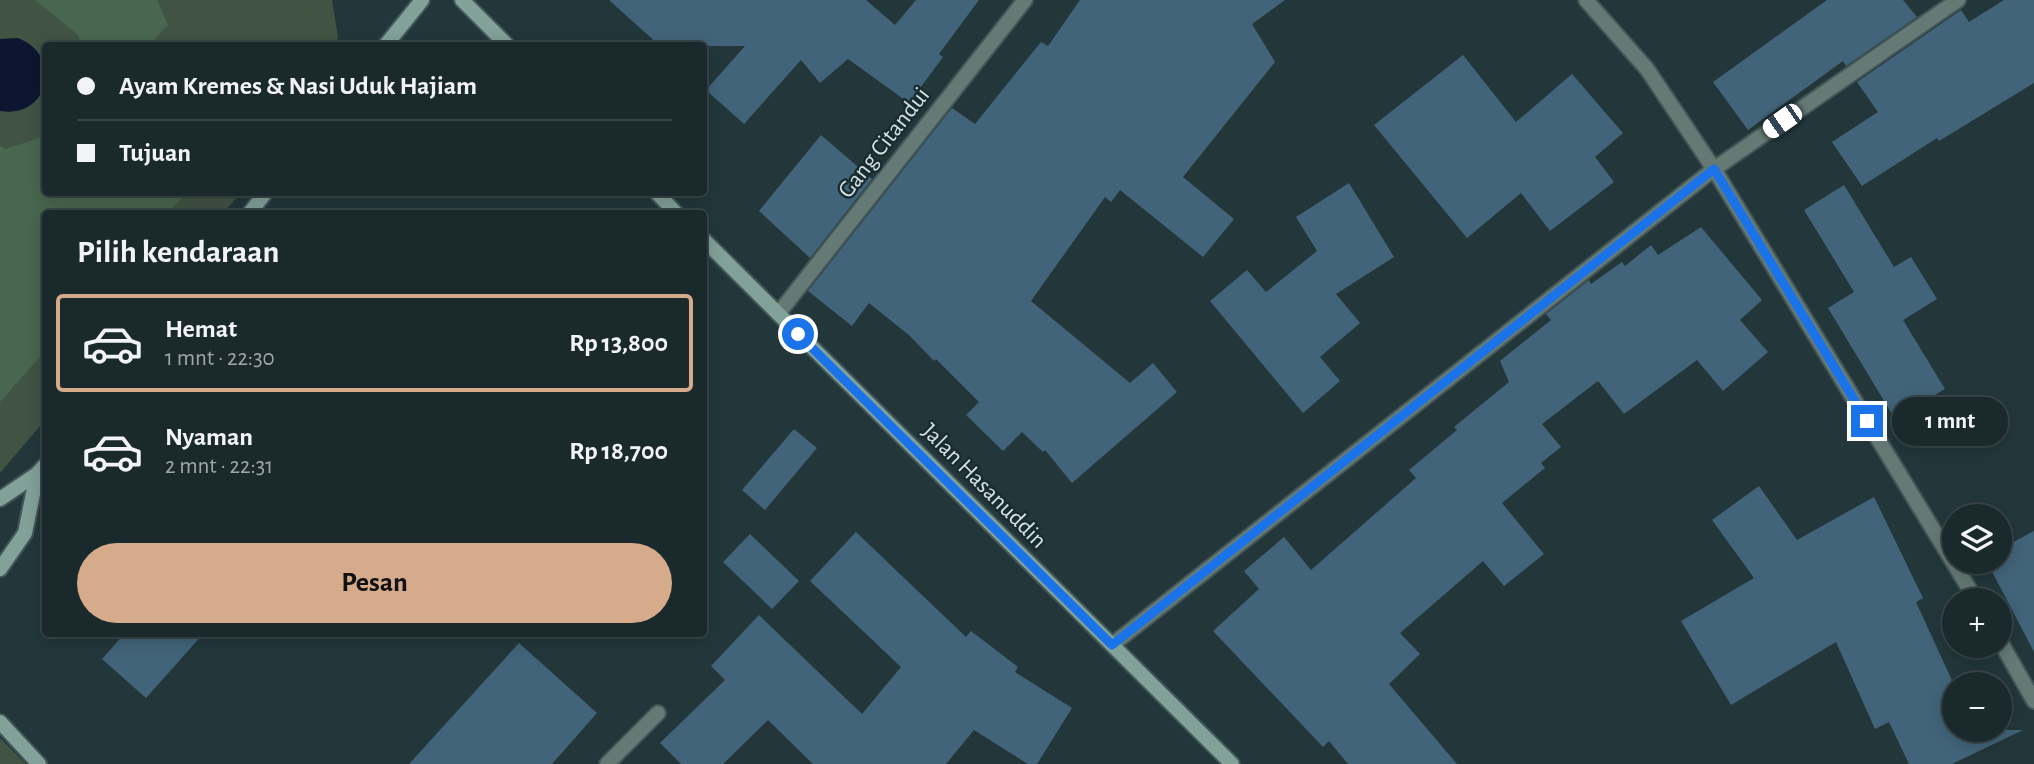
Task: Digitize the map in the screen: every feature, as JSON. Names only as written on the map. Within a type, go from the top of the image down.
[{"type":"street","points":[[388,42],[422,0]]},
{"type":"street","points":[[462,0],[504,42]]},
{"type":"street","name":"Gang Citandui","points":[[778,314],[1025,0]]},
{"type":"street","points":[[1586,0],[1647,69],[1714,169],[1969,588]]},
{"type":"street","points":[[1112,645],[1714,169],[1958,0]]},
{"type":"street","points":[[252,210],[263,196]]},
{"type":"street","points":[[660,196],[673,210]]},
{"type":"street","name":"Jalan Hasanuddin","points":[[707,243],[1232,764]]},
{"type":"street","points":[[0,499],[41,469]]},
{"type":"street","points":[[0,569],[25,533],[41,469]]},
{"type":"street","points":[[2010,658],[2034,701]]},
{"type":"street","points":[[607,764],[658,713]]},
{"type":"street","points":[[0,722],[38,764]]},
{"type":"green space","points":[[0,0],[332,0],[337,42],[42,42],[42,196],[238,196],[226,210],[42,210],[42,424],[0,473]]},
{"type":"green space","points":[[35,0],[157,0],[168,25],[152,42],[80,42],[78,35]]},
{"type":"green space","points":[[42,137],[42,196],[183,197],[171,210],[42,210],[42,354],[0,402],[0,146],[6,149]]},
{"type":"green space","points":[[0,738],[26,764],[0,764]]},
{"type":"water","points":[[18,38],[32,47],[42,61],[42,90],[39,96],[30,106],[17,111],[0,111],[0,39]]},
{"type":"building","points":[[609,0],[866,0],[895,25],[916,0],[979,0],[939,54],[943,57],[909,103],[848,59],[820,83],[801,60],[744,124],[707,89],[745,46],[707,46],[707,42],[656,42]]},
{"type":"building","points":[[1080,0],[1285,0],[1252,24],[1275,62],[1183,177],[1234,219],[1203,257],[1120,190],[1111,202],[1105,197],[1031,301],[1130,383],[1153,363],[1177,392],[1072,483],[1045,450],[1043,452],[1022,432],[1003,451],[966,415],[979,402],[936,359],[934,361],[910,336],[869,303],[852,326],[808,291],[952,108],[975,124],[1041,42],[1048,46]]},
{"type":"building","points":[[1827,0],[1903,0],[1917,17],[1846,66],[1843,61],[1748,130],[1713,82]]},
{"type":"building","points":[[2004,0],[2034,0],[2034,83],[1939,141],[1937,138],[1862,186],[1832,142],[1878,112],[1857,82],[1961,10],[1969,22]]},
{"type":"building","points":[[1463,55],[1516,122],[1572,74],[1623,133],[1595,157],[1614,182],[1550,231],[1521,193],[1467,238],[1374,125]]},
{"type":"building","points":[[821,135],[872,179],[810,258],[759,211]]},
{"type":"building","points":[[1349,183],[1394,257],[1336,294],[1360,323],[1320,357],[1340,381],[1303,413],[1210,301],[1247,270],[1266,292],[1317,251],[1296,217]]},
{"type":"building","points":[[1844,185],[1894,267],[1911,257],[1937,299],[1903,320],[1945,389],[1895,419],[1828,308],[1854,292],[1804,210]]},
{"type":"building","points":[[1701,227],[1762,300],[1740,320],[1768,352],[1723,391],[1697,360],[1624,414],[1598,381],[1542,424],[1561,447],[1541,463],[1545,468],[1502,503],[1544,554],[1504,586],[1483,561],[1400,633],[1420,654],[1389,684],[1457,764],[1348,764],[1329,741],[1323,747],[1213,631],[1259,589],[1244,571],[1284,537],[1311,570],[1416,478],[1409,470],[1457,430],[1454,427],[1509,382],[1500,361],[1551,320],[1546,314],[1589,280],[1591,284],[1622,262],[1625,266],[1651,245],[1658,255]]},
{"type":"building","points":[[794,429],[817,448],[765,510],[742,490]]},
{"type":"building","points":[[1759,486],[1797,540],[1874,497],[1923,598],[1916,602],[1948,672],[1942,672],[1942,742],[1998,742],[1952,764],[1909,764],[1889,722],[1875,729],[1836,642],[1731,705],[1681,621],[1754,578],[1712,520]]},
{"type":"building","points":[[2034,531],[2034,652],[2012,610],[2012,588],[2001,588],[1993,574],[2012,574],[2012,543]]},
{"type":"building","points":[[856,532],[966,637],[971,631],[1018,667],[1015,672],[1072,708],[1037,764],[1028,764],[974,730],[946,764],[813,764],[768,720],[723,764],[681,764],[660,743],[725,680],[711,666],[759,615],[862,714],[901,667],[810,581]]},
{"type":"building","points":[[750,534],[799,581],[772,609],[723,562]]},
{"type":"building","points":[[121,637],[200,637],[146,698],[102,659]]},
{"type":"building","points":[[519,643],[597,713],[552,764],[409,764]]},
{"type":"route","points":[[798,334],[1112,645],[1714,169],[1867,421]]}]
